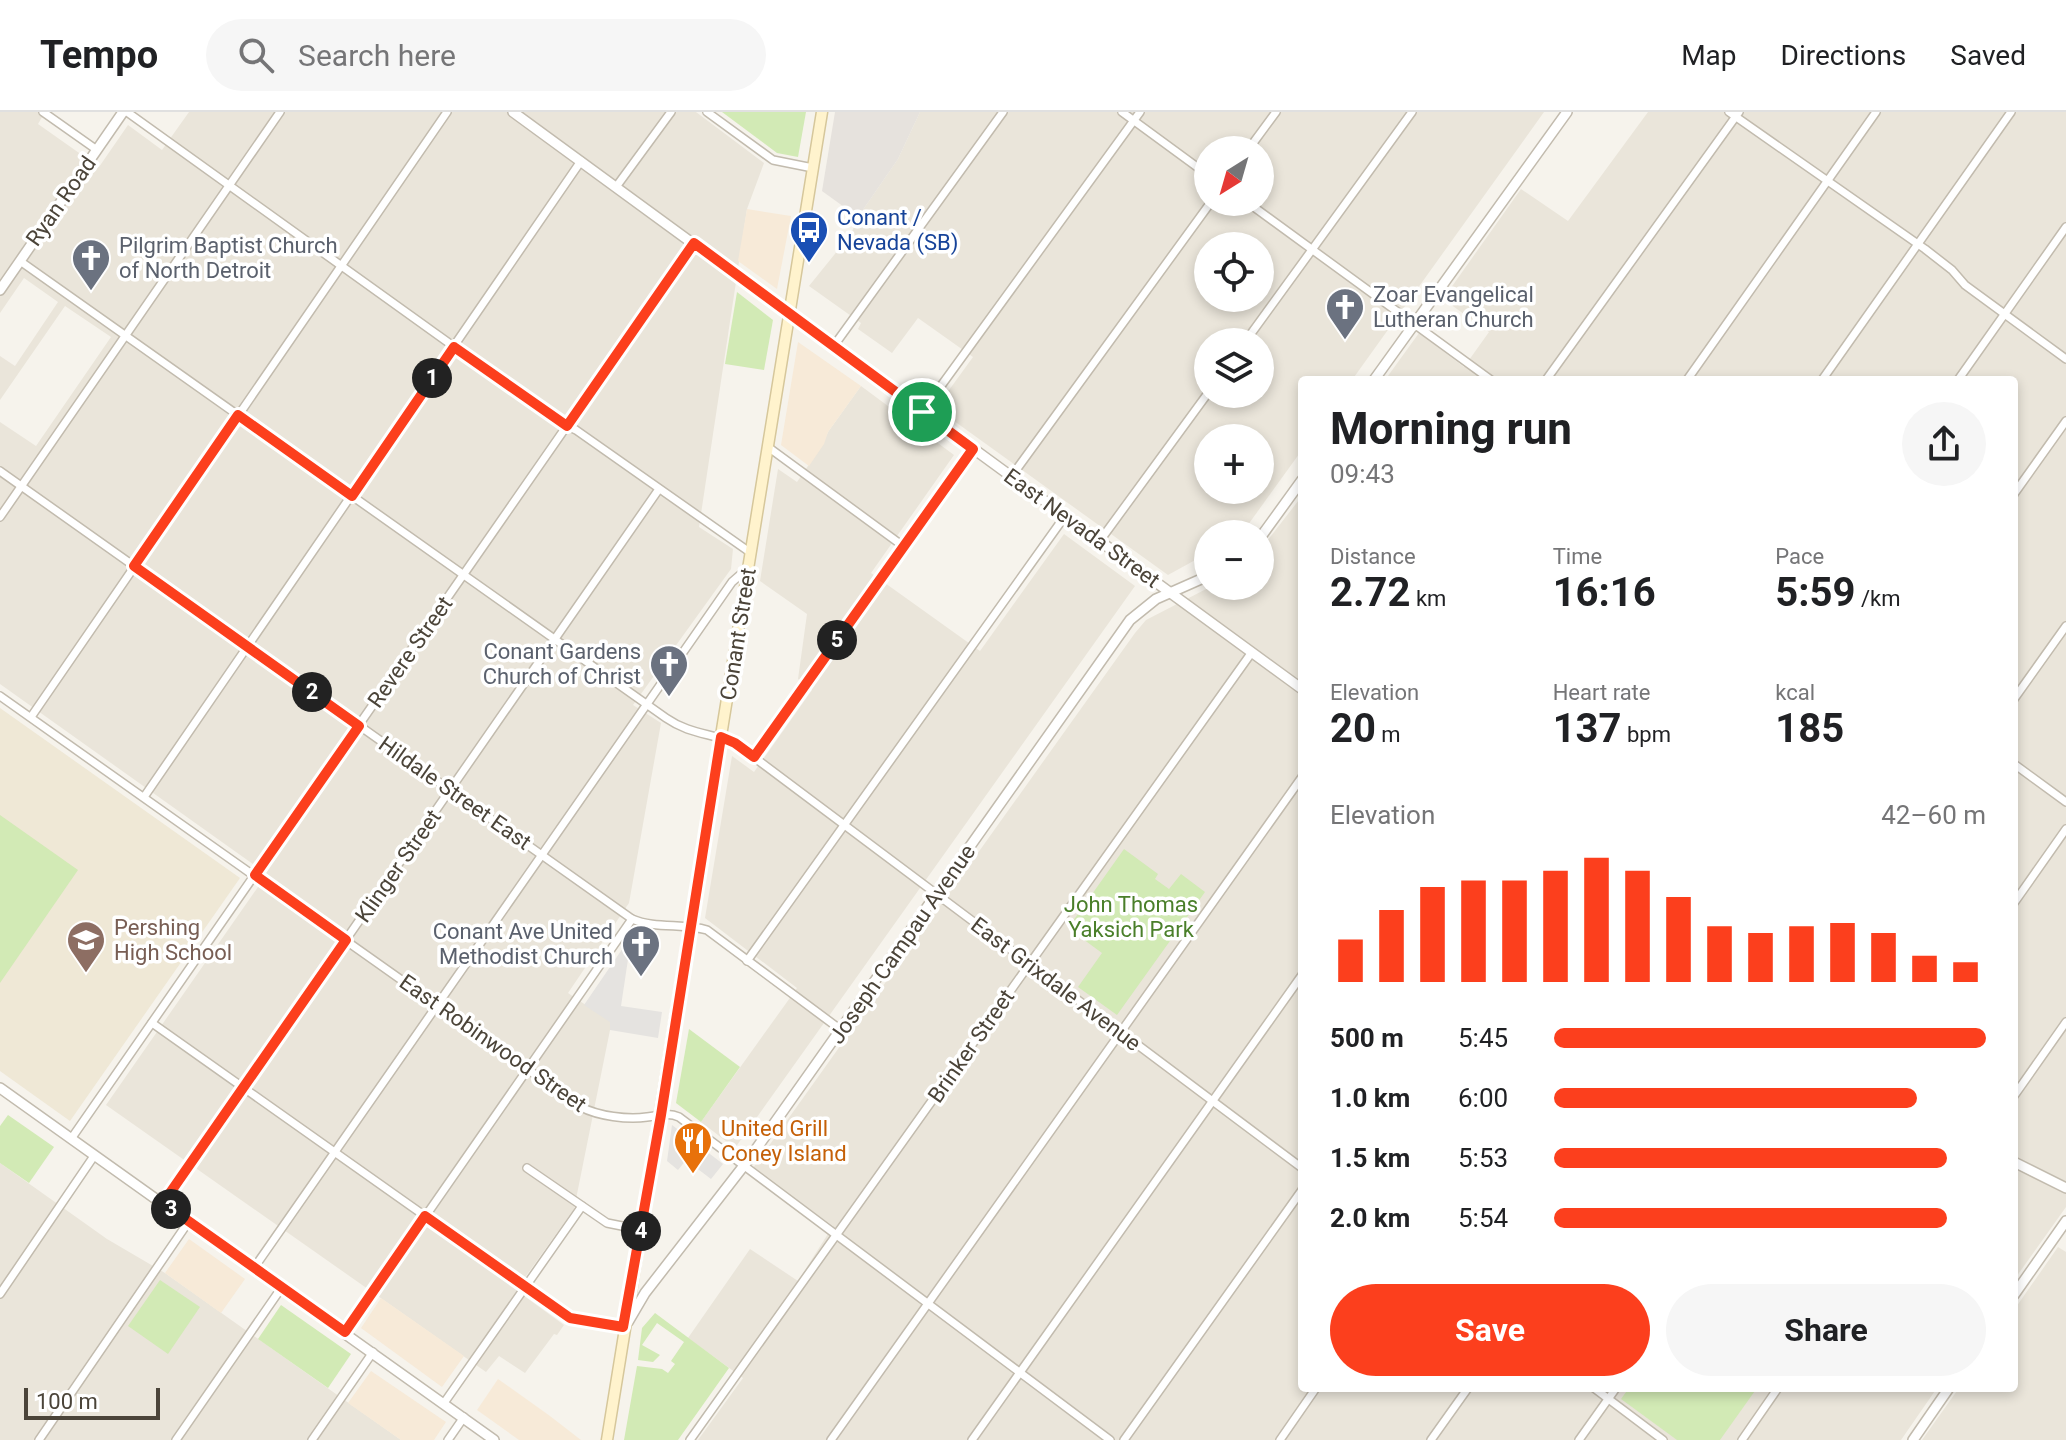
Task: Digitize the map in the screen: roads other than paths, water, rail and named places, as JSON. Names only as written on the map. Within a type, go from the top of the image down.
[{"type":"main road","name":"Conant Street","points":[[607,1440],[822,112]]},
{"type":"street","points":[[43,112],[97,150]]},
{"type":"street","points":[[125,112],[230,184],[454,347],[751,553]]},
{"type":"street","name":"Ryan Road","points":[[0,290],[125,112]]},
{"type":"street","points":[[0,517],[280,112]]},
{"type":"street","points":[[31,717],[447,112]]},
{"type":"street","name":"East Nevada Street","points":[[513,112],[529,117],[616,187],[1298,686]]},
{"type":"street","points":[[616,187],[671,112]]},
{"type":"street","points":[[707,112],[773,160],[813,168]]},
{"type":"street","points":[[833,347],[1003,112]]},
{"type":"street","points":[[1122,112],[1194,165]]},
{"type":"street","points":[[922,412],[1140,112]]},
{"type":"street","points":[[1258,136],[1276,112]]},
{"type":"street","points":[[1255,328],[1412,112]]},
{"type":"street","points":[[1377,376],[1567,112]]},
{"type":"street","points":[[1690,376],[1876,112]]},
{"type":"street","points":[[1825,376],[2011,112]]},
{"type":"street","points":[[1549,376],[1734,113],[1918,245],[2066,359]]},
{"type":"street","points":[[144,797],[581,161]]},
{"type":"street","points":[[1011,477],[1201,216]]},
{"type":"street","points":[[1267,216],[1486,376]]},
{"type":"street","points":[[1961,376],[2066,227]]},
{"type":"street","name":"Revere Street","points":[[71,1139],[694,243]]},
{"type":"street","name":"East Grixdale Avenue","points":[[20,261],[682,729],[735,743],[1298,1165]]},
{"type":"street","points":[[1099,542],[1197,408]]},
{"type":"street","points":[[2018,488],[2066,421]]},
{"type":"street","points":[[768,447],[903,546]]},
{"type":"street","points":[[754,757],[973,449]]},
{"type":"street","name":"Hildale Street East","points":[[0,471],[632,919],[642,923],[692,925],[707,930],[841,1030]]},
{"type":"street","points":[[1273,520],[1298,486]]},
{"type":"street","name":"Klinger Street","points":[[163,1203],[659,489]]},
{"type":"street","points":[[748,961],[1065,516]]},
{"type":"street","points":[[254,1268],[645,704],[732,582],[748,568]]},
{"type":"street","name":"Joseph Campau Avenue","points":[[624,1329],[645,1293],[744,1166],[1130,620],[1169,592],[1194,582]]},
{"type":"street","points":[[2018,693],[2066,626]]},
{"type":"street","name":"Brinker Street","points":[[690,1440],[1252,652]]},
{"type":"street","name":"East Robinwood Street","points":[[0,696],[588,1110],[643,1118],[661,1115],[679,1117],[1110,1440]]},
{"type":"street","points":[[2018,767],[2066,802]]},
{"type":"street","points":[[831,1440],[1298,783]]},
{"type":"street","points":[[2018,897],[2066,829]]},
{"type":"street","points":[[345,1332],[632,919]]},
{"type":"street","points":[[972,1440],[1298,981]]},
{"type":"street","points":[[2018,1090],[2066,1022]]},
{"type":"street","points":[[152,1023],[570,1318],[624,1329]]},
{"type":"street","points":[[0,1089],[494,1440]]},
{"type":"street","points":[[0,1294],[94,1156]]},
{"type":"street","points":[[2018,1164],[2066,1188]]},
{"type":"street","points":[[527,1168],[607,1223],[642,1230]]},
{"type":"street","points":[[1124,1440],[1298,1196]]},
{"type":"street","points":[[444,1403],[582,1206]]},
{"type":"street","points":[[39,1440],[189,1221]]},
{"type":"street","points":[[2018,1289],[2066,1221]]},
{"type":"street","points":[[176,1440],[282,1287]]},
{"type":"street","points":[[312,1440],[373,1352]]},
{"type":"street","points":[[1280,1440],[1313,1392]]},
{"type":"street","points":[[1431,1440],[1465,1392]]},
{"type":"street","points":[[1599,1392],[1663,1440]]},
{"type":"street","points":[[1579,1440],[1613,1392]]},
{"type":"street","points":[[1742,1440],[1775,1392]]},
{"type":"street","points":[[1913,1440],[1946,1392]]},
{"type":"street","points":[[448,1440],[464,1417]]},
{"type":"place","name":"Conant / Nevada (SB)","points":[[809,264]]},
{"type":"place","name":"Pilgrim Baptist Church of North Detroit","points":[[91,292]]},
{"type":"place","name":"Zoar Evangelical Lutheran Church","points":[[1345,341]]},
{"type":"place","name":"Conant Gardens Church of Christ","points":[[669,698]]},
{"type":"place","name":"Pershing High School","points":[[86,974]]},
{"type":"place","name":"Conant Ave United Methodist Church","points":[[641,978]]},
{"type":"place","name":"United Grill Coney Island","points":[[693,1175]]},
{"type":"park label","name":"John Thomas Yaksich Park","points":[[1131,916]]}]
